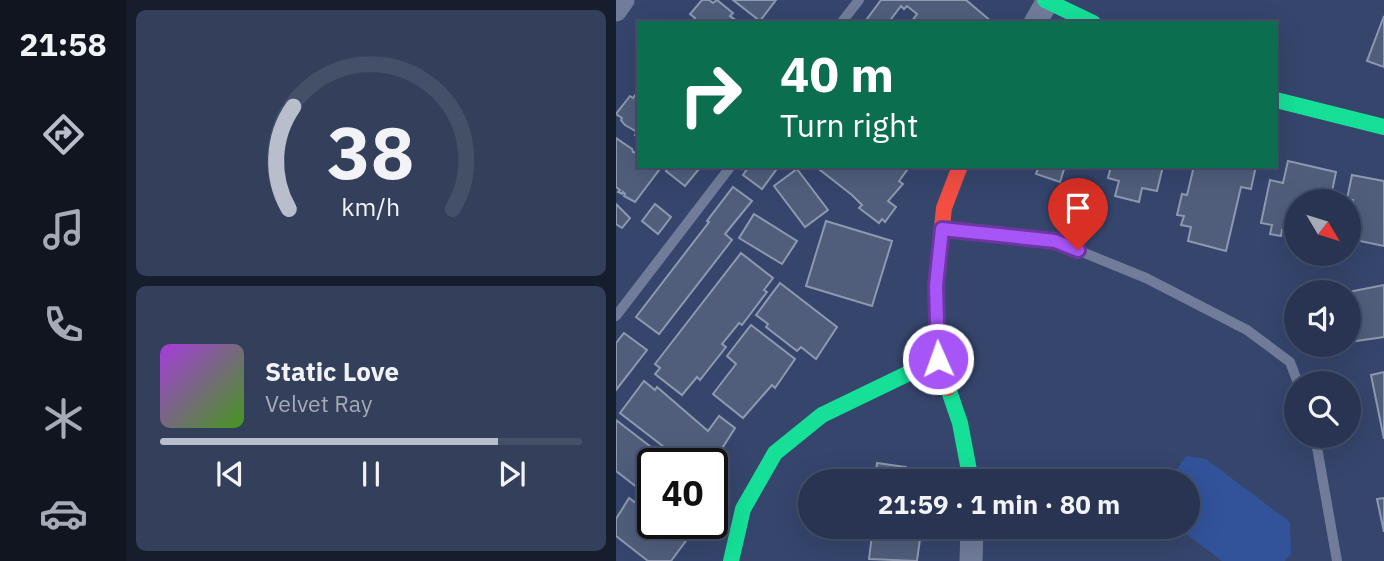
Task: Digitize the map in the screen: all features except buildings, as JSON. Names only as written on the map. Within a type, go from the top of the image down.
[{"type":"street","points":[[616,10],[623,0]]},
{"type":"street","points":[[1036,21],[1046,1],[1089,21]]},
{"type":"street","points":[[1277,100],[1384,127]]},
{"type":"street","points":[[959,168],[944,208],[936,285],[938,359],[960,423],[969,469]]},
{"type":"street","points":[[731,561],[743,509],[775,453],[822,415],[938,359]]},
{"type":"street","points":[[971,561],[972,539]]},
{"type":"lane","points":[[843,21],[859,0]]},
{"type":"lane","points":[[616,316],[729,168]]},
{"type":"lane","points":[[942,229],[1055,241],[1146,278],[1247,330],[1290,362],[1293,371]]},
{"type":"lane","points":[[1317,448],[1337,561]]},
{"type":"shaded area","points":[[1186,456],[1206,459],[1290,522],[1291,554],[1285,561],[1222,561],[1193,539],[1200,539],[1200,469],[1177,469]]},
{"type":"traffic: fast","points":[[1045,0],[1089,21]]},
{"type":"traffic: fast","points":[[1277,100],[1384,127]]},
{"type":"traffic: fast","points":[[731,561],[743,509],[775,453],[822,415],[938,359]]},
{"type":"traffic: fast","points":[[948,388],[960,423],[969,469]]},
{"type":"traffic: jam","points":[[948,388],[938,359],[936,285],[944,208],[959,168]]},
{"type":"route","points":[[938,359],[936,285],[942,229],[1055,241],[1078,250]]}]
